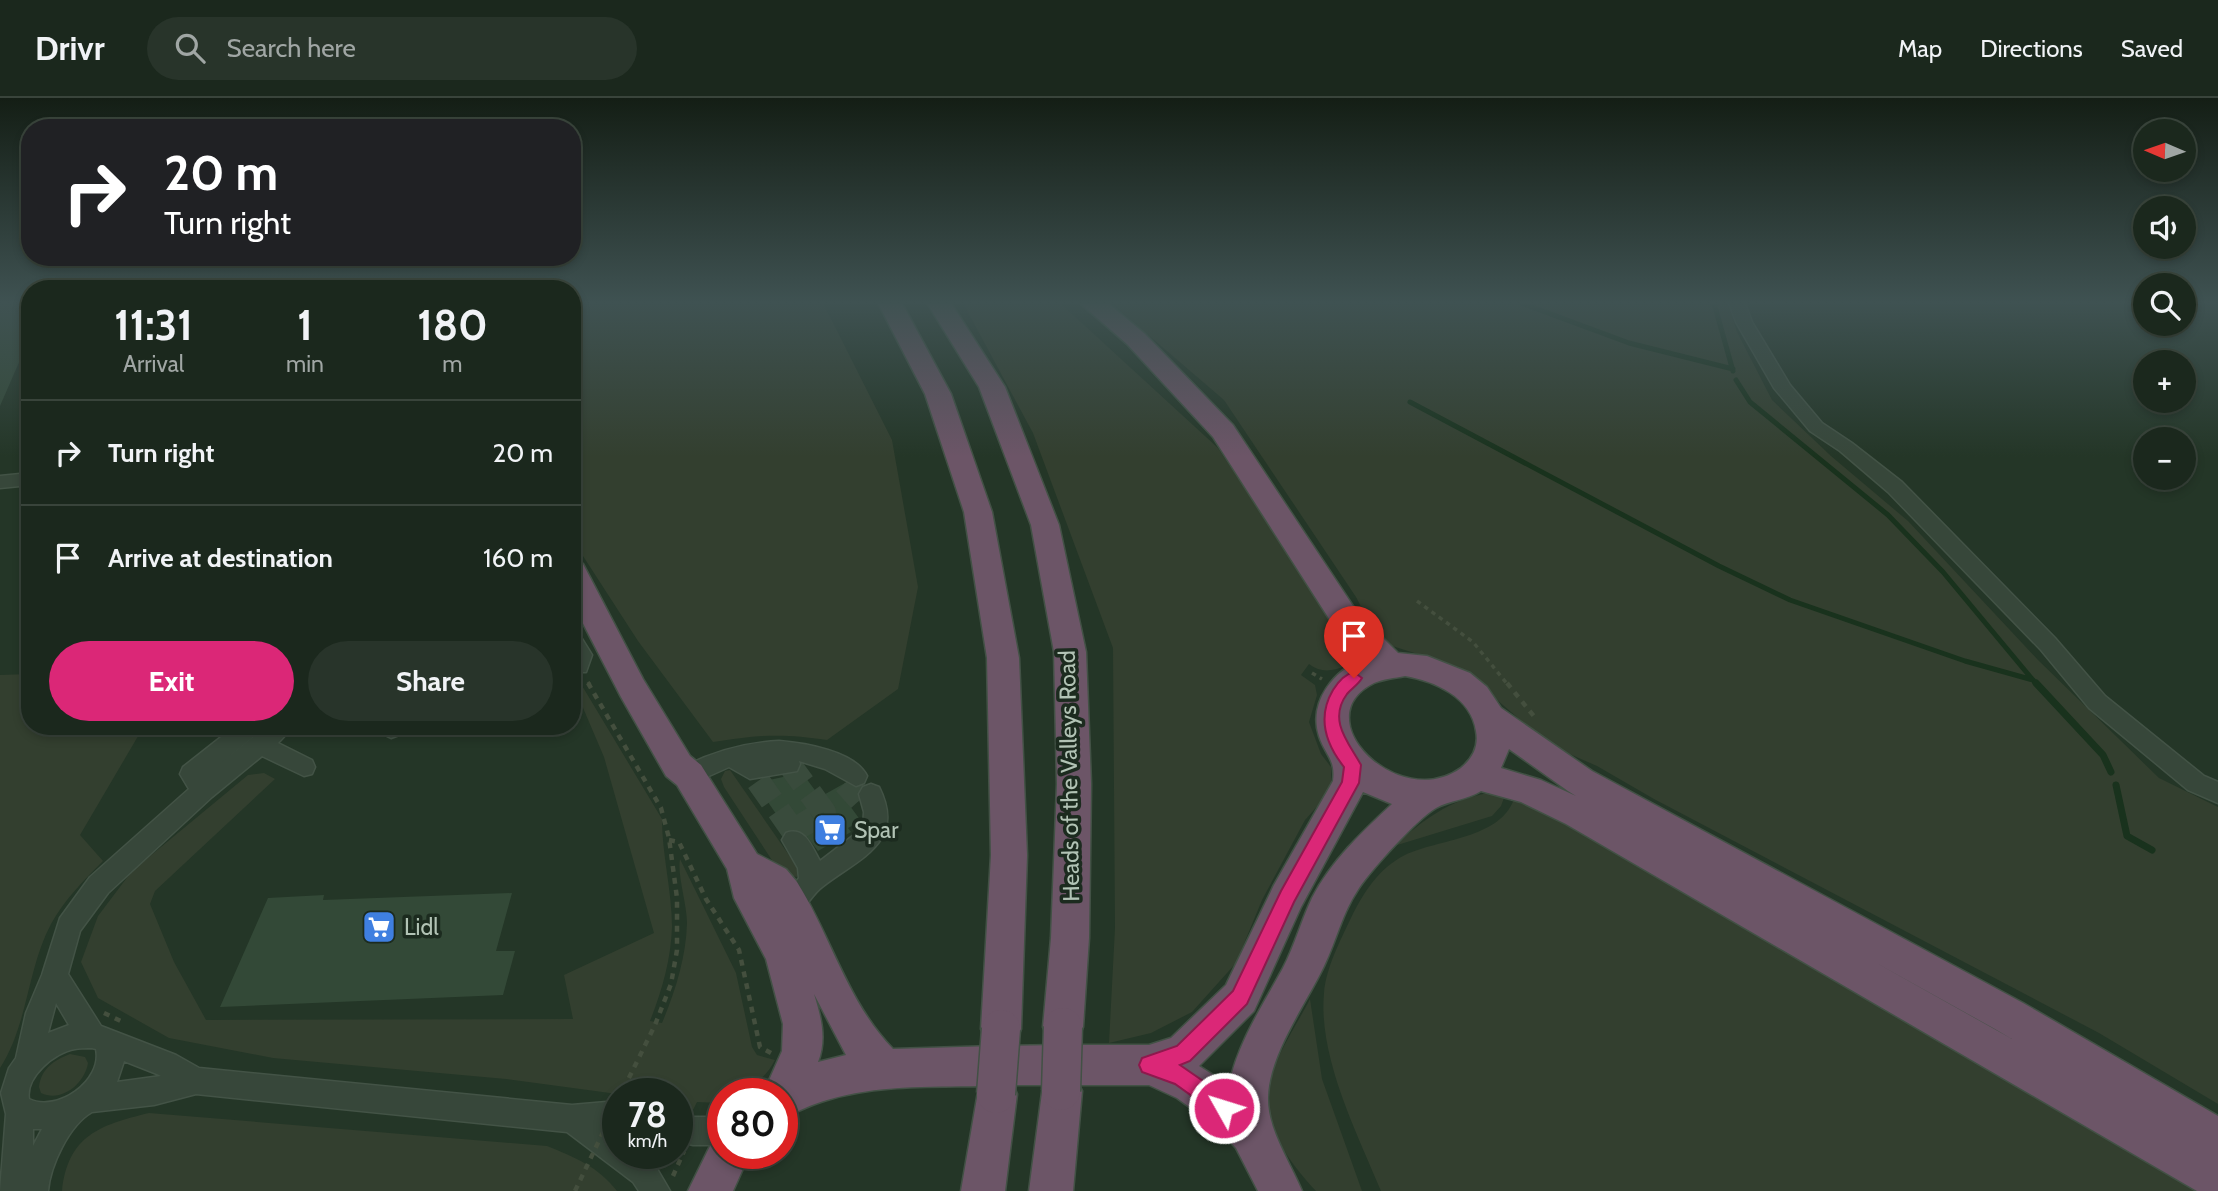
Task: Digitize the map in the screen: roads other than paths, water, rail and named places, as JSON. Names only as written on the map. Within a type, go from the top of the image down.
[{"type":"highway","points":[[917,354],[938,394],[978,512],[1003,658],[1009,855],[996,1094],[983,1191]]},
{"type":"highway","name":"Heads of the Valleys Road","points":[[971,354],[992,387],[1045,525],[1070,652],[1074,784],[1070,938],[1061,1091],[1051,1191]]},
{"type":"highway","points":[[1150,354],[1223,431],[1346,620],[1390,665]]},
{"type":"highway","points":[[581,589],[632,688],[678,766],[689,775],[744,865],[752,898],[785,955],[803,1024],[802,1052],[791,1078]]},
{"type":"highway","points":[[1490,718],[1494,739],[1490,759],[1478,776],[1464,786],[1427,795],[1386,787],[1352,765],[1341,751],[1334,735],[1332,719],[1334,704],[1341,690],[1354,678],[1371,669],[1390,665],[1420,667],[1450,677],[1474,695],[1490,718],[1580,781],[2009,1016],[2218,1139]]},
{"type":"highway","points":[[798,1089],[835,1076],[884,1068],[1149,1065],[1183,1054],[1240,998],[1287,897],[1350,783],[1352,765]]},
{"type":"highway","points":[[1478,776],[1529,790],[1578,813],[2218,1179]]},
{"type":"highway","points":[[1280,1191],[1252,1134],[1247,1097],[1254,1062],[1310,955],[1327,907],[1347,875],[1374,843],[1427,795]]},
{"type":"highway","points":[[744,865],[801,893],[817,952],[847,1024],[864,1050],[884,1068]]},
{"type":"highway","points":[[1149,1065],[1191,1082],[1210,1095],[1252,1134]]},
{"type":"highway","points":[[679,1188],[707,1168]]},
{"type":"street","points":[[1763,354],[1783,387],[1816,426],[1895,487],[2048,644],[2097,702],[2196,783],[2218,793]]},
{"type":"street","points":[[0,482],[21,478]]},
{"type":"street","points":[[28,1066],[39,1013],[55,975],[69,926],[99,885],[204,790],[256,735],[304,767]]},
{"type":"street","points":[[689,775],[712,762],[764,769],[789,748],[818,755],[862,793],[874,833],[801,893]]},
{"type":"street","points":[[794,840],[810,866],[801,893]]},
{"type":"street","points":[[55,975],[79,1018],[196,1081]]},
{"type":"street","points":[[13,1191],[18,1161],[12,1104],[21,1076],[44,1049],[98,1028]]},
{"type":"street","points":[[34,1191],[44,1156],[54,1134],[81,1102],[98,1087],[111,1062],[111,1050],[98,1028]]},
{"type":"street","points":[[12,1104],[29,1116],[41,1118],[56,1115],[81,1102],[154,1091],[196,1081],[572,1119],[602,1116]]},
{"type":"street","points":[[572,1119],[643,1172],[679,1188]]},
{"type":"waterway","points":[[1673,354],[1732,369]]},
{"type":"waterway","points":[[1728,354],[1732,369]]},
{"type":"waterway","points":[[1736,380],[1750,402],[1888,515],[1943,572],[2033,680]]},
{"type":"waterway","points":[[1410,402],[1719,566],[1790,600],[1965,661],[2033,680]]},
{"type":"waterway","points":[[2033,680],[2037,685]]},
{"type":"waterway","points":[[2036,683],[2103,755],[2111,772]]},
{"type":"waterway","points":[[2116,785],[2127,836],[2152,850]]},
{"type":"tunnel","points":[[789,764],[824,812],[793,831]]},
{"type":"tunnel","points":[[758,781],[793,831]]},
{"type":"tunnel","points":[[845,783],[860,800]]},
{"type":"tunnel","points":[[793,831],[794,840]]},
{"type":"place","name":"Spar","points":[[830,830]]},
{"type":"place","name":"Lidl","points":[[379,927]]}]
